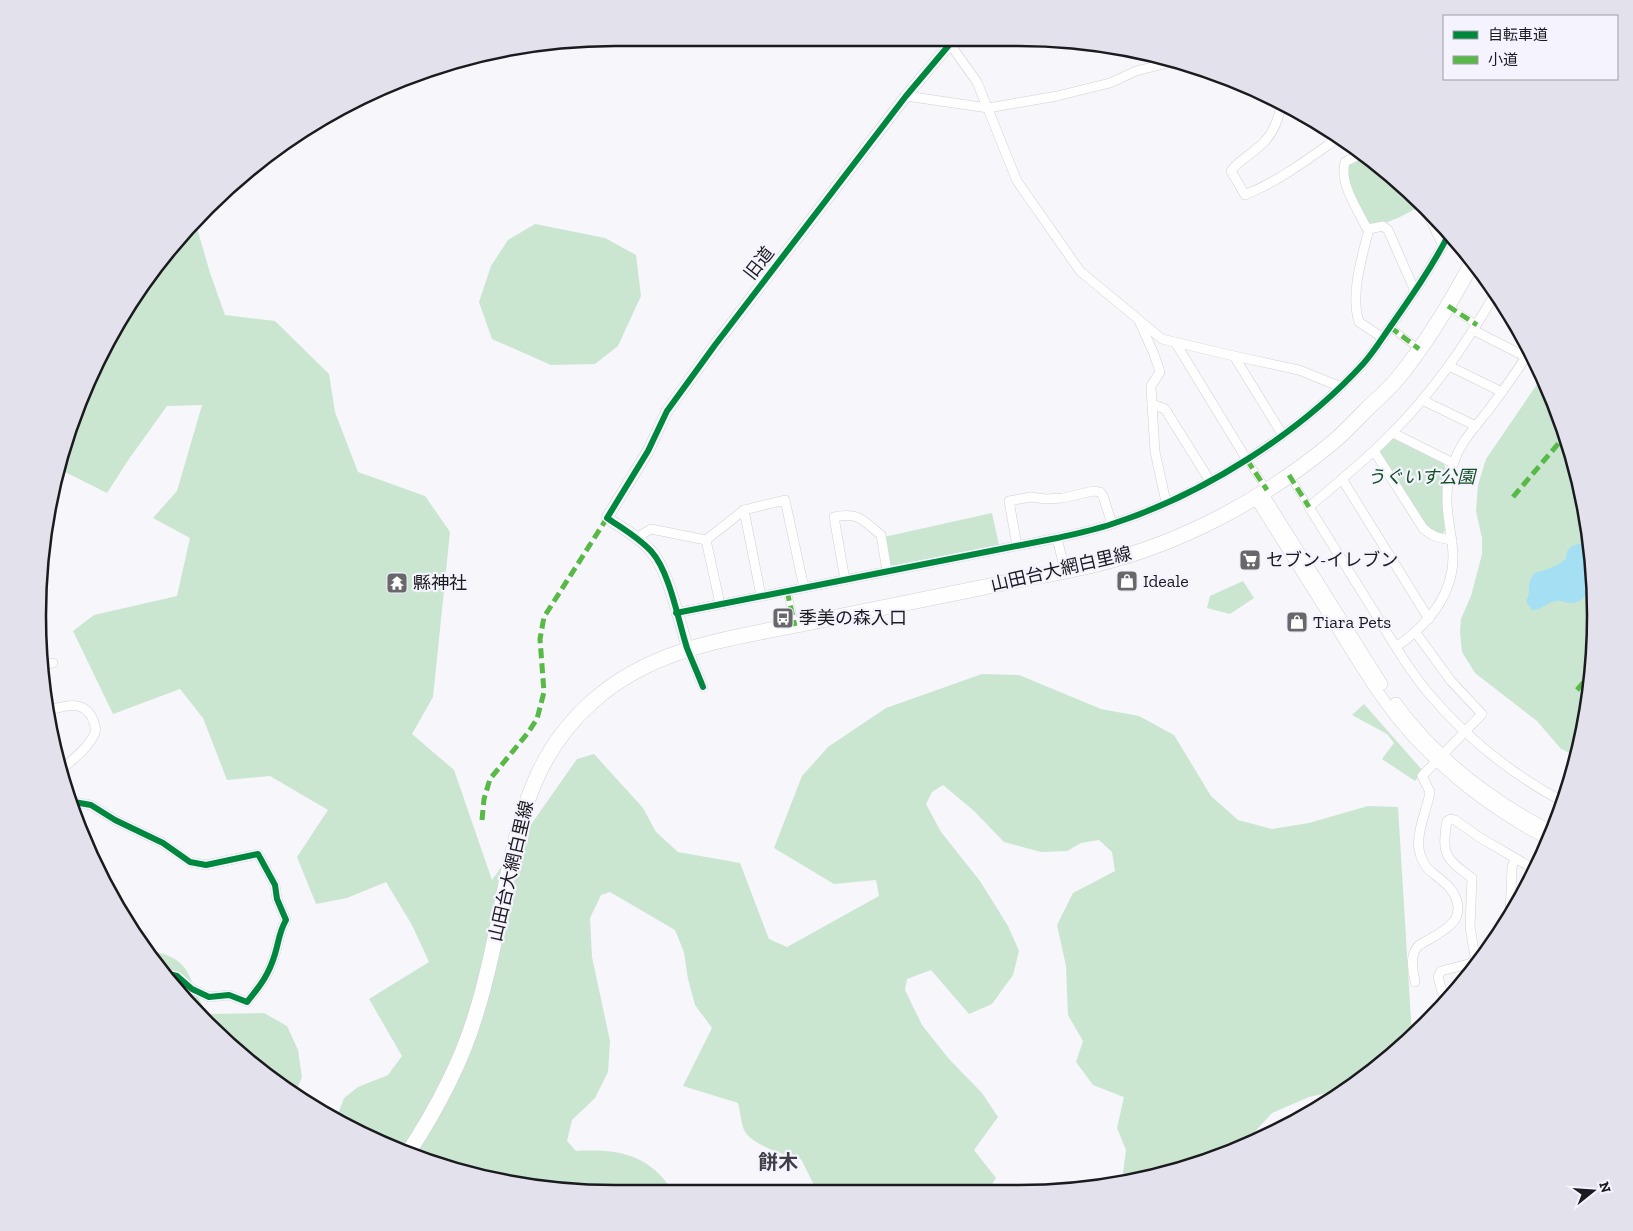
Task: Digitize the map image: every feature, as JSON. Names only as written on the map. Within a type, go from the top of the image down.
[{"type":"main road","name":"山田台大網白里線","points":[[412,1147],[447,1089],[468,1039],[490,964],[517,829],[528,795],[553,745],[577,715],[606,689],[637,669],[688,649],[1098,564],[1164,542],[1210,522],[1289,475],[1335,441],[1398,378],[1448,306],[1469,269]]},
{"type":"street","name":"旧道","points":[[636,538],[607,518],[648,451],[667,411],[715,345],[906,96],[948,46]]},
{"type":"street","points":[[955,46],[977,82],[1017,181],[1080,271],[1162,339],[1299,370],[1341,386]]},
{"type":"street","points":[[906,96],[988,108],[1057,96],[1110,83],[1136,71],[1160,65]]},
{"type":"street","points":[[1279,110],[1276,124],[1265,142],[1231,171],[1245,196],[1285,175],[1333,141]]},
{"type":"street","points":[[1355,157],[1345,162],[1343,169],[1345,182],[1366,227],[1369,229]]},
{"type":"street","points":[[1369,229],[1383,226],[1388,230],[1415,291]]},
{"type":"street","points":[[1369,229],[1356,292],[1355,311],[1358,322],[1383,338]]},
{"type":"street","points":[[1435,229],[1443,246]]},
{"type":"street","points":[[676,613],[1057,538],[1112,524],[1166,502],[1210,481],[1247,460],[1317,409],[1364,363],[1415,291],[1446,241]]},
{"type":"street","points":[[1309,507],[1393,433],[1449,366],[1492,301]]},
{"type":"street","points":[[1448,306],[1475,328],[1521,351]]},
{"type":"street","points":[[1138,319],[1160,372],[1151,386],[1155,452],[1166,502]]},
{"type":"street","points":[[1390,327],[1419,349]]},
{"type":"street","points":[[1147,338],[1150,333],[1156,334]]},
{"type":"street","points":[[1175,342],[1247,460],[1261,493],[1340,626],[1400,708],[1440,758],[1493,805],[1542,836]]},
{"type":"street","points":[[1234,356],[1282,434]]},
{"type":"street","points":[[1396,648],[1416,633],[1429,619],[1441,602],[1451,575],[1453,558],[1447,496],[1453,463],[1463,444],[1502,392],[1525,358]]},
{"type":"street","points":[[1449,366],[1502,392]]},
{"type":"street","points":[[1422,400],[1476,426]]},
{"type":"street","points":[[1152,404],[1165,409],[1210,481]]},
{"type":"street","points":[[1393,433],[1453,463]]},
{"type":"street","points":[[1374,451],[1423,528],[1436,538],[1452,540]]},
{"type":"street","points":[[1289,475],[1396,648],[1430,694],[1465,732],[1531,784],[1557,798]]},
{"type":"street","points":[[1342,479],[1429,619]]},
{"type":"street","points":[[1017,546],[1009,501],[1031,497],[1046,499],[1063,498],[1100,492],[1104,496],[1112,524]]},
{"type":"street","points":[[703,687],[688,649],[660,565],[652,552],[636,538],[651,529],[706,540],[744,510],[785,500],[804,588]]},
{"type":"street","points":[[744,510],[761,596]]},
{"type":"street","points":[[845,580],[834,517],[849,514],[861,518],[881,535],[886,572]]},
{"type":"street","points":[[1057,538],[1065,571]]},
{"type":"street","points":[[706,540],[720,604]]},
{"type":"street","points":[[787,591],[795,626]]},
{"type":"street","points":[[1415,982],[1412,960],[1414,950],[1452,924],[1458,917],[1455,894],[1447,884],[1428,869],[1419,849],[1418,840],[1430,792],[1422,776],[1482,714],[1451,681],[1416,633]]},
{"type":"street","points":[[48,664],[53,663]]},
{"type":"street","points":[[54,709],[76,704],[82,706],[87,710],[96,728],[96,733],[88,745],[67,765]]},
{"type":"street","points":[[1440,758],[1497,798],[1545,828]]},
{"type":"street","points":[[78,803],[90,805],[115,820],[163,842],[190,862],[206,865],[258,854],[266,866],[275,885],[277,900],[286,920],[279,932],[276,953],[265,979],[247,1002],[229,995],[209,997],[192,989],[175,976]]},
{"type":"street","points":[[1475,954],[1470,927],[1472,878],[1450,862],[1443,841],[1446,821],[1455,820],[1479,837],[1528,866]]},
{"type":"street","points":[[1511,899],[1512,867],[1515,859]]},
{"type":"street","points":[[1443,994],[1438,977],[1441,972],[1466,966]]},
{"type":"green space","points":[[1358,160],[1416,209],[1400,217],[1379,224],[1366,221],[1346,177],[1347,165]]},
{"type":"green space","points":[[535,224],[605,238],[636,255],[641,296],[618,346],[595,364],[551,365],[492,339],[479,302],[491,266],[508,240]]},
{"type":"green space","points":[[198,230],[225,315],[275,321],[329,374],[335,412],[358,472],[425,496],[450,532],[433,697],[412,734],[454,770],[492,880],[577,759],[594,754],[643,808],[656,832],[678,852],[740,863],[769,939],[787,947],[879,896],[876,880],[834,884],[774,848],[802,776],[828,747],[886,708],[982,674],[1019,675],[1101,709],[1139,716],[1174,735],[1211,796],[1238,820],[1272,829],[1309,823],[1368,806],[1398,807],[1411,1026],[1364,1067],[1334,1089],[1328,1093],[1309,1097],[1272,1113],[1254,1133],[1200,1155],[1123,1175],[1126,1150],[1117,1128],[1124,1097],[1093,1085],[1076,1062],[1083,1041],[1068,1015],[1066,966],[1057,925],[1073,893],[1115,871],[1112,852],[1099,840],[1081,843],[1067,851],[1041,852],[1004,842],[973,810],[943,785],[932,792],[926,804],[941,832],[980,881],[1008,926],[1019,951],[1013,975],[992,1004],[969,1014],[931,970],[907,979],[905,990],[922,1025],[949,1059],[982,1093],[998,1117],[974,1150],[996,1178],[992,1185],[814,1185],[801,1159],[769,1149],[748,1135],[743,1127],[738,1103],[683,1086],[712,1028],[695,1005],[688,979],[684,952],[675,930],[610,892],[601,895],[590,918],[592,957],[610,1041],[608,1072],[595,1098],[572,1120],[567,1141],[576,1151],[604,1151],[630,1156],[652,1168],[668,1185],[578,1184],[504,1174],[433,1155],[398,1141],[339,1112],[344,1098],[358,1087],[388,1075],[402,1056],[369,999],[429,962],[412,925],[386,882],[347,898],[316,904],[297,857],[328,810],[270,776],[227,780],[203,718],[180,689],[113,714],[73,631],[94,615],[177,596],[190,538],[153,518],[177,491],[202,405],[167,406],[107,493],[65,472],[76,433],[105,364],[142,299],[164,269]]},
{"type":"green space","points":[[1537,384],[1557,433],[1567,468],[1576,504],[1586,578],[1586,653],[1576,727],[1570,753],[1561,749],[1537,721],[1475,673],[1462,652],[1461,619],[1471,596],[1482,554],[1482,538],[1476,511],[1478,485],[1486,459]]},
{"type":"green space","name":"うぐいす公園","points":[[1390,439],[1394,439],[1443,462],[1446,469],[1442,492],[1445,531],[1443,533],[1438,534],[1426,528],[1380,456],[1379,449]]},
{"type":"green space","points":[[992,513],[999,545],[894,566],[890,564],[884,537]]},
{"type":"green space","points":[[1243,581],[1254,598],[1230,614],[1207,608],[1210,596]]},
{"type":"green space","points":[[1364,704],[1423,771],[1415,781],[1382,759],[1394,743],[1387,734],[1352,715]]},
{"type":"green space","points":[[157,953],[174,959],[182,965],[188,972],[206,1010]]},
{"type":"green space","points":[[264,1013],[287,1026],[298,1050],[302,1077],[297,1088],[240,1043],[209,1014]]},
{"type":"water","points":[[1582,543],[1586,592],[1583,599],[1573,603],[1555,601],[1539,609],[1532,610],[1526,601],[1532,576],[1536,572],[1561,563],[1572,546]]},
{"type":"marked path","points":[[1448,306],[1477,325]]},
{"type":"marked path","points":[[1390,327],[1419,349]]},
{"type":"marked path","points":[[1513,497],[1560,442]]},
{"type":"marked path","points":[[1247,460],[1267,490]]},
{"type":"marked path","points":[[1289,475],[1309,507]]},
{"type":"marked path","points":[[482,820],[484,799],[490,779],[537,719],[544,692],[540,639],[544,617],[607,518]]},
{"type":"marked path","points":[[787,591],[795,626]]},
{"type":"marked path","points":[[1577,690],[1583,683]]},
{"type":"cycle path","points":[[703,687],[687,648],[673,597],[658,560],[641,541],[607,518],[648,451],[667,411],[715,345],[906,96],[948,46]]},
{"type":"cycle path","points":[[676,613],[1057,538],[1112,524],[1180,497],[1214,479],[1279,438],[1338,390],[1374,351],[1421,282],[1445,241]]},
{"type":"cycle path","points":[[78,803],[91,805],[115,820],[163,843],[190,862],[206,865],[258,854],[275,885],[277,899],[286,920],[280,933],[270,968],[264,979],[247,1002],[229,995],[209,997],[192,989],[175,976]]},
{"type":"place","name":"セブン-イレブン","points":[[1250,560]]},
{"type":"place","name":"Ideale","points":[[1127,581]]},
{"type":"place","name":"縣神社","points":[[397,583]]},
{"type":"place","name":"季美の森入口","points":[[783,618]]},
{"type":"place","name":"Tiara Pets","points":[[1297,622]]},
{"type":"district","name":"餅木","points":[[778,1162]]}]
